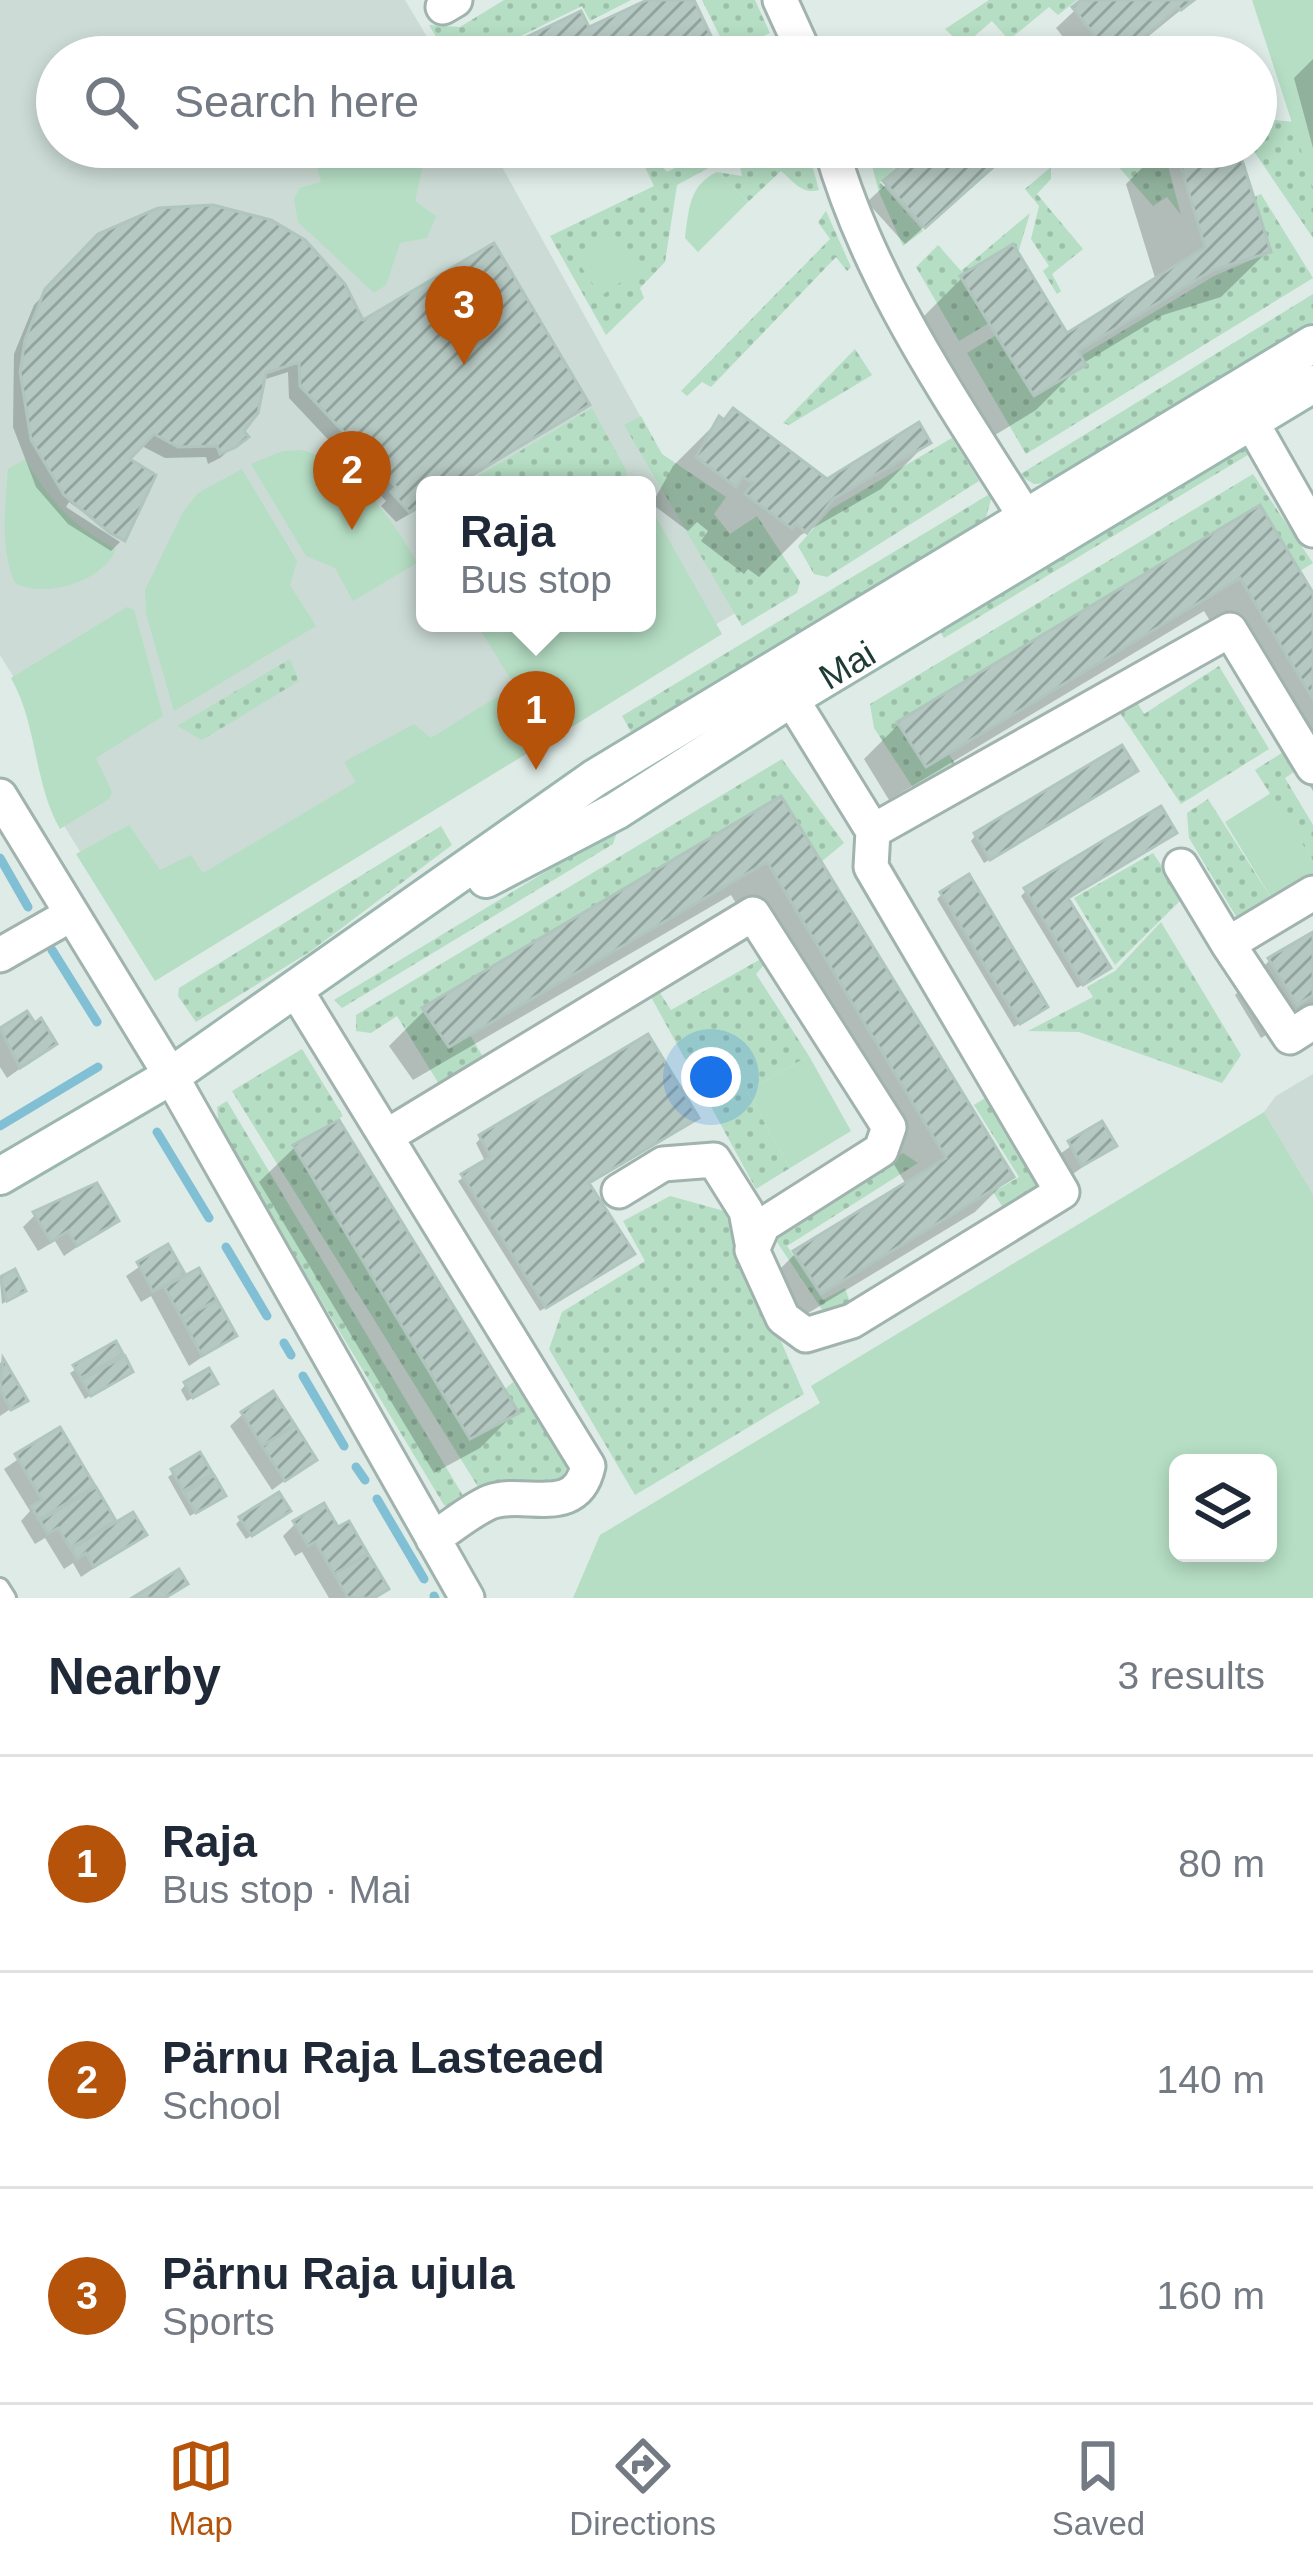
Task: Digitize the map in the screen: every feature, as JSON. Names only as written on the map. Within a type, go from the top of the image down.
[{"type":"street","points":[[780,0],[796,36]]},
{"type":"street","points":[[838,168],[853,218],[878,272],[1026,518]]},
{"type":"street","name":"Mai","points":[[0,1176],[172,1076],[595,778],[782,686],[1242,407],[1313,344]]},
{"type":"street","name":"Mai","points":[[782,686],[1026,518],[1242,407],[1313,384]]},
{"type":"street","points":[[1242,407],[1313,530]]},
{"type":"street","points":[[873,831],[1230,630],[1313,767]]},
{"type":"street","points":[[619,1191],[663,1164],[714,1160],[746,1211],[753,1248],[783,1318],[806,1335],[852,1322],[1062,1192],[871,867],[873,831],[782,686]]},
{"type":"street","points":[[0,796],[172,1076],[466,1598]]},
{"type":"street","points":[[1181,866],[1290,1037],[1313,1022]]},
{"type":"street","points":[[1228,944],[1313,892]]},
{"type":"street","points":[[0,955],[72,914]]},
{"type":"street","points":[[387,1136],[753,914],[889,1126],[881,1150],[763,1225],[753,1248]]},
{"type":"street","points":[[297,992],[588,1466],[584,1480],[566,1497],[540,1504],[493,1501],[433,1539]]},
{"type":"lane","points":[[0,1587],[7,1598]]},
{"type":"shaded area","points":[[0,0],[405,0],[426,36],[36,36],[36,168],[503,168],[746,607],[143,952],[51,805],[27,699],[0,655]]},
{"type":"shaded area","points":[[1313,1074],[1313,1194],[1264,1112],[1276,1096]]},
{"type":"green space","points":[[504,0],[631,0],[590,21],[582,6],[521,36],[436,36],[429,25],[460,27]]},
{"type":"green space","points":[[702,0],[755,0],[770,33],[720,36]]},
{"type":"green space","points":[[989,0],[1077,0],[1058,15],[1049,7],[1014,36],[1005,36],[992,21],[975,36],[952,36],[945,29]]},
{"type":"green space","points":[[1252,0],[1313,0],[1313,187],[1277,77],[1277,36],[1264,36]]},
{"type":"green space","points":[[1277,120],[1294,122],[1313,187],[1313,238],[1265,168],[1277,168]]},
{"type":"green space","points":[[317,168],[422,168],[415,201],[436,216],[427,238],[400,243],[386,285],[374,293],[298,222],[294,199],[300,188],[321,182]]},
{"type":"green space","points":[[645,168],[667,172],[708,168],[677,185],[665,262],[640,288],[644,298],[606,335],[550,236],[654,186]]},
{"type":"green space","points":[[740,168],[813,168],[819,190],[803,189],[781,171],[748,202],[717,172],[742,176]]},
{"type":"green space","points":[[873,168],[894,168],[880,182],[923,231],[903,246]]},
{"type":"green space","points":[[1051,168],[1051,179],[1037,194],[1083,249],[1052,274],[1061,291],[1057,294],[1043,271],[1049,266],[1031,239],[1039,206],[1025,189]]},
{"type":"green space","points":[[1120,168],[1169,168],[1181,215],[1167,197],[1153,206]]},
{"type":"green space","points":[[717,172],[748,202],[698,252],[685,238],[690,208],[701,184]]},
{"type":"green space","points":[[1261,194],[1313,278],[1026,454],[967,353],[996,335],[1035,396],[1086,365],[1081,356],[1214,276],[1270,252],[1254,197]]},
{"type":"green space","points":[[826,211],[851,267],[847,271],[836,257],[711,387],[702,382],[687,396],[681,391],[830,239],[818,222]]},
{"type":"green space","points":[[1030,213],[1018,253],[1012,244],[961,276],[989,323],[959,341],[916,267],[938,245],[961,271]]},
{"type":"green space","points":[[616,235],[640,269],[601,296],[578,262]]},
{"type":"green space","points":[[1313,294],[1313,322],[1049,482],[1034,484],[1019,475]]},
{"type":"green space","points":[[855,349],[872,375],[789,425],[783,423]]},
{"type":"green space","points":[[592,408],[626,476],[478,476]]},
{"type":"green space","points":[[641,416],[662,454],[726,497],[714,514],[730,534],[757,516],[800,582],[797,593],[742,626],[624,425]]},
{"type":"green space","points":[[952,438],[979,481],[827,577],[814,574],[798,546],[831,509]]},
{"type":"green space","points":[[1251,443],[1256,450],[944,638],[940,631]]},
{"type":"green space","points":[[302,450],[321,457],[355,480],[396,528],[416,564],[353,601],[335,568],[306,556],[251,464],[283,451]]},
{"type":"green space","points":[[25,459],[64,512],[116,549],[109,561],[86,578],[57,588],[15,583],[5,543],[8,469]]},
{"type":"green space","points":[[242,469],[297,561],[290,585],[316,626],[174,711],[146,614],[145,590],[183,512],[198,493]]},
{"type":"green space","points":[[1253,474],[1313,563],[1300,571],[1259,506],[897,721],[925,766],[948,753],[958,768],[916,792],[874,728],[870,704]]},
{"type":"green space","points":[[993,492],[985,521],[972,530],[633,735],[622,716]]},
{"type":"green space","points":[[656,518],[722,634],[549,741],[482,632],[656,632]]},
{"type":"green space","points":[[127,607],[134,610],[163,716],[96,758],[112,792],[109,799],[60,829],[11,678]]},
{"type":"green space","points":[[290,659],[299,681],[202,740],[177,726]]},
{"type":"green space","points":[[1219,666],[1269,749],[1181,804],[1118,710],[1135,699],[1144,714]]},
{"type":"green space","points":[[498,696],[531,751],[155,981],[76,854],[129,825],[160,870],[191,855],[203,873],[356,782],[344,762],[414,724],[431,738]]},
{"type":"green space","points":[[1294,745],[1306,764],[1285,778],[1313,825],[1313,861],[1255,770]]},
{"type":"green space","points":[[782,759],[844,843],[821,862],[778,799],[423,1008],[449,1046],[470,1035],[486,1062],[444,1092],[397,1016],[371,1033],[356,1031],[356,1015]]},
{"type":"green space","points":[[1271,793],[1313,861],[1313,887],[1278,909],[1225,822]]},
{"type":"green space","points":[[1208,799],[1278,909],[1243,928],[1189,838],[1187,813]]},
{"type":"green space","points":[[441,826],[452,845],[311,951],[196,1022],[178,996],[179,988]]},
{"type":"green space","points":[[618,828],[613,844],[342,1008],[334,1000]]},
{"type":"green space","points":[[1153,853],[1183,898],[1115,965],[1074,898]]},
{"type":"green space","points":[[1161,922],[1241,1055],[1222,1083],[1079,1032],[1028,1031],[1093,997],[1087,987],[1115,971]]},
{"type":"green space","points":[[756,944],[774,953],[756,974],[809,1056],[747,1091],[790,1168],[756,1189],[644,984],[652,981],[671,1010],[759,960]]},
{"type":"green space","points":[[302,1049],[343,1116],[293,1145],[470,1439],[518,1413],[504,1390],[513,1382],[519,1391],[533,1396],[568,1465],[560,1481],[485,1498],[232,1091]]},
{"type":"green space","points":[[809,1056],[851,1131],[790,1168],[747,1091]]},
{"type":"green space","points":[[990,1095],[1039,1185],[1008,1215],[993,1192],[1019,1177],[974,1105]]},
{"type":"green space","points":[[227,1101],[468,1504],[458,1511],[444,1505],[219,1131],[217,1107]]},
{"type":"green space","points":[[1264,1112],[1313,1194],[1313,1598],[573,1598],[600,1535],[820,1403],[811,1386]]},
{"type":"green space","points":[[903,1153],[918,1163],[787,1246],[823,1300],[845,1288],[852,1308],[827,1317],[777,1242],[784,1225]]},
{"type":"green space","points":[[670,1196],[724,1211],[804,1394],[635,1495],[549,1349],[562,1312],[645,1261],[623,1221]]},
{"type":"building","points":[[647,0],[694,0],[711,36],[529,36],[581,11],[589,27]]},
{"type":"building","points":[[1081,0],[1194,0],[1181,10],[1178,7],[1146,36],[1095,36],[1072,7]]},
{"type":"building","points":[[898,168],[992,168],[925,228],[883,181]]},
{"type":"building","points":[[1181,168],[1245,168],[1271,252],[1213,270],[1078,351],[1086,365],[1034,396],[960,276],[1013,244],[1067,333],[1205,247]]},
{"type":"building","points":[[213,205],[271,220],[305,240],[345,284],[363,320],[494,243],[590,405],[470,476],[416,476],[416,508],[409,512],[391,492],[396,487],[300,386],[299,362],[266,373],[258,413],[244,431],[249,437],[236,447],[220,454],[217,446],[178,447],[154,434],[130,459],[156,475],[125,541],[64,495],[31,440],[20,372],[25,340],[45,289],[98,234],[158,208]]},
{"type":"building","points":[[733,408],[827,479],[919,422],[931,443],[833,499],[807,533],[796,524],[792,529],[745,494],[753,483],[743,477],[736,487],[696,457],[719,416],[724,420]]},
{"type":"building","points":[[1260,505],[1313,593],[1313,699],[1240,578],[926,767],[897,722]]},
{"type":"building","points":[[1122,745],[1138,771],[990,860],[974,833]]},
{"type":"building","points":[[781,796],[1014,1177],[821,1294],[793,1251],[946,1158],[767,862],[449,1047],[422,1008]]},
{"type":"building","points":[[1161,806],[1177,833],[1068,898],[1111,968],[1083,985],[1024,888]]},
{"type":"building","points":[[969,874],[1048,1007],[1020,1024],[940,892]]},
{"type":"building","points":[[1313,932],[1313,995],[1297,1005],[1268,958]]},
{"type":"building","points":[[27,1011],[35,1023],[41,1018],[57,1044],[20,1068],[0,1028]]},
{"type":"building","points":[[648,1034],[699,1118],[589,1183],[635,1254],[546,1308],[461,1174],[490,1157],[479,1135]]},
{"type":"building","points":[[339,1120],[519,1413],[470,1439],[293,1145]]},
{"type":"building","points":[[1102,1121],[1117,1146],[1082,1166],[1068,1141]]},
{"type":"building","points":[[97,1183],[119,1221],[77,1246],[68,1231],[51,1242],[33,1212]]},
{"type":"building","points":[[168,1244],[185,1274],[153,1292],[137,1262]]},
{"type":"building","points":[[199,1268],[217,1300],[182,1319],[164,1287]]},
{"type":"building","points":[[15,1269],[26,1291],[7,1301],[0,1277]]},
{"type":"building","points":[[217,1300],[237,1336],[202,1356],[182,1319]]},
{"type":"building","points":[[116,1341],[123,1354],[81,1378],[73,1365]]},
{"type":"building","points":[[125,1356],[133,1372],[91,1396],[81,1380]]},
{"type":"building","points":[[3,1358],[28,1401],[11,1410],[0,1390]]},
{"type":"building","points":[[209,1368],[218,1384],[193,1398],[184,1382]]},
{"type":"building","points":[[273,1391],[295,1425],[262,1446],[241,1412]]},
{"type":"building","points":[[295,1425],[317,1460],[285,1481],[262,1446]]},
{"type":"building","points":[[60,1427],[95,1486],[39,1520],[31,1506],[42,1500],[15,1454]]},
{"type":"building","points":[[200,1452],[213,1474],[183,1491],[171,1469]]},
{"type":"building","points":[[214,1475],[226,1496],[196,1513],[184,1493]]},
{"type":"building","points":[[96,1487],[116,1521],[70,1548],[58,1528],[48,1534],[40,1521]]},
{"type":"building","points":[[279,1492],[291,1511],[252,1536],[239,1517]]},
{"type":"building","points":[[324,1503],[338,1527],[349,1521],[368,1554],[334,1574],[315,1542],[308,1546],[293,1521]]},
{"type":"building","points":[[133,1512],[147,1535],[94,1567],[86,1553],[77,1559],[71,1549]]},
{"type":"building","points":[[368,1554],[389,1589],[374,1598],[348,1598],[334,1574]]},
{"type":"building","points":[[179,1569],[188,1584],[165,1598],[132,1598]]},
{"type":"waterway","points":[[0,858],[28,907]]},
{"type":"waterway","points":[[52,950],[97,1022]]},
{"type":"waterway","points":[[0,1126],[98,1067]]},
{"type":"waterway","points":[[157,1132],[209,1218]]},
{"type":"waterway","points":[[226,1247],[267,1316]]},
{"type":"waterway","points":[[284,1343],[291,1355]]},
{"type":"waterway","points":[[303,1376],[344,1446]]},
{"type":"waterway","points":[[356,1467],[365,1480]]},
{"type":"waterway","points":[[377,1499],[424,1579]]},
{"type":"place","name":"Pärnu Raja ujula","points":[[464,365]]},
{"type":"place","name":"Pärnu Raja Lasteaed","points":[[352,530]]},
{"type":"place","name":"Raja","points":[[536,770]]}]
